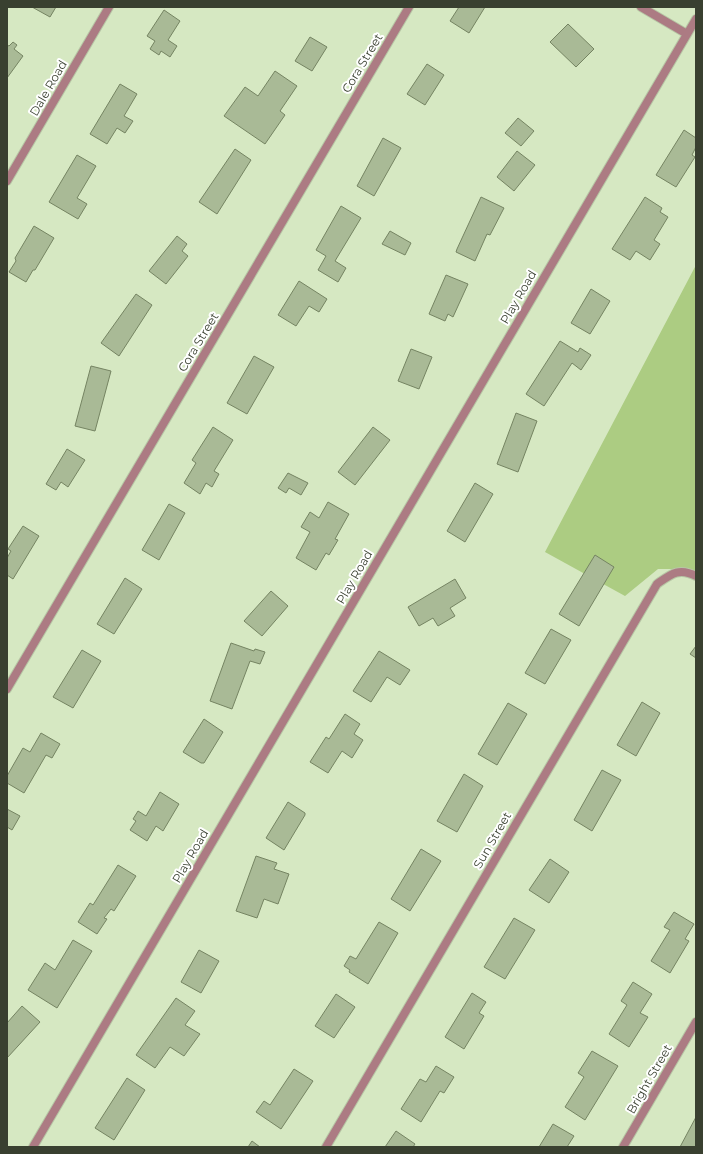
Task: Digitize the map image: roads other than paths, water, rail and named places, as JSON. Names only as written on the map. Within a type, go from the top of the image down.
[{"type":"street","name":"Dale Road","points":[[7,181],[109,7]]},
{"type":"street","name":"Cora Street","points":[[7,689],[409,7]]},
{"type":"street","points":[[641,7],[687,34]]},
{"type":"street","name":"Play Road","points":[[33,1147],[696,19]]},
{"type":"street","name":"Sun Street","points":[[326,1147],[657,584],[673,572],[688,572],[696,576]]},
{"type":"street","name":"Bright Street","points":[[623,1147],[696,1022]]}]
